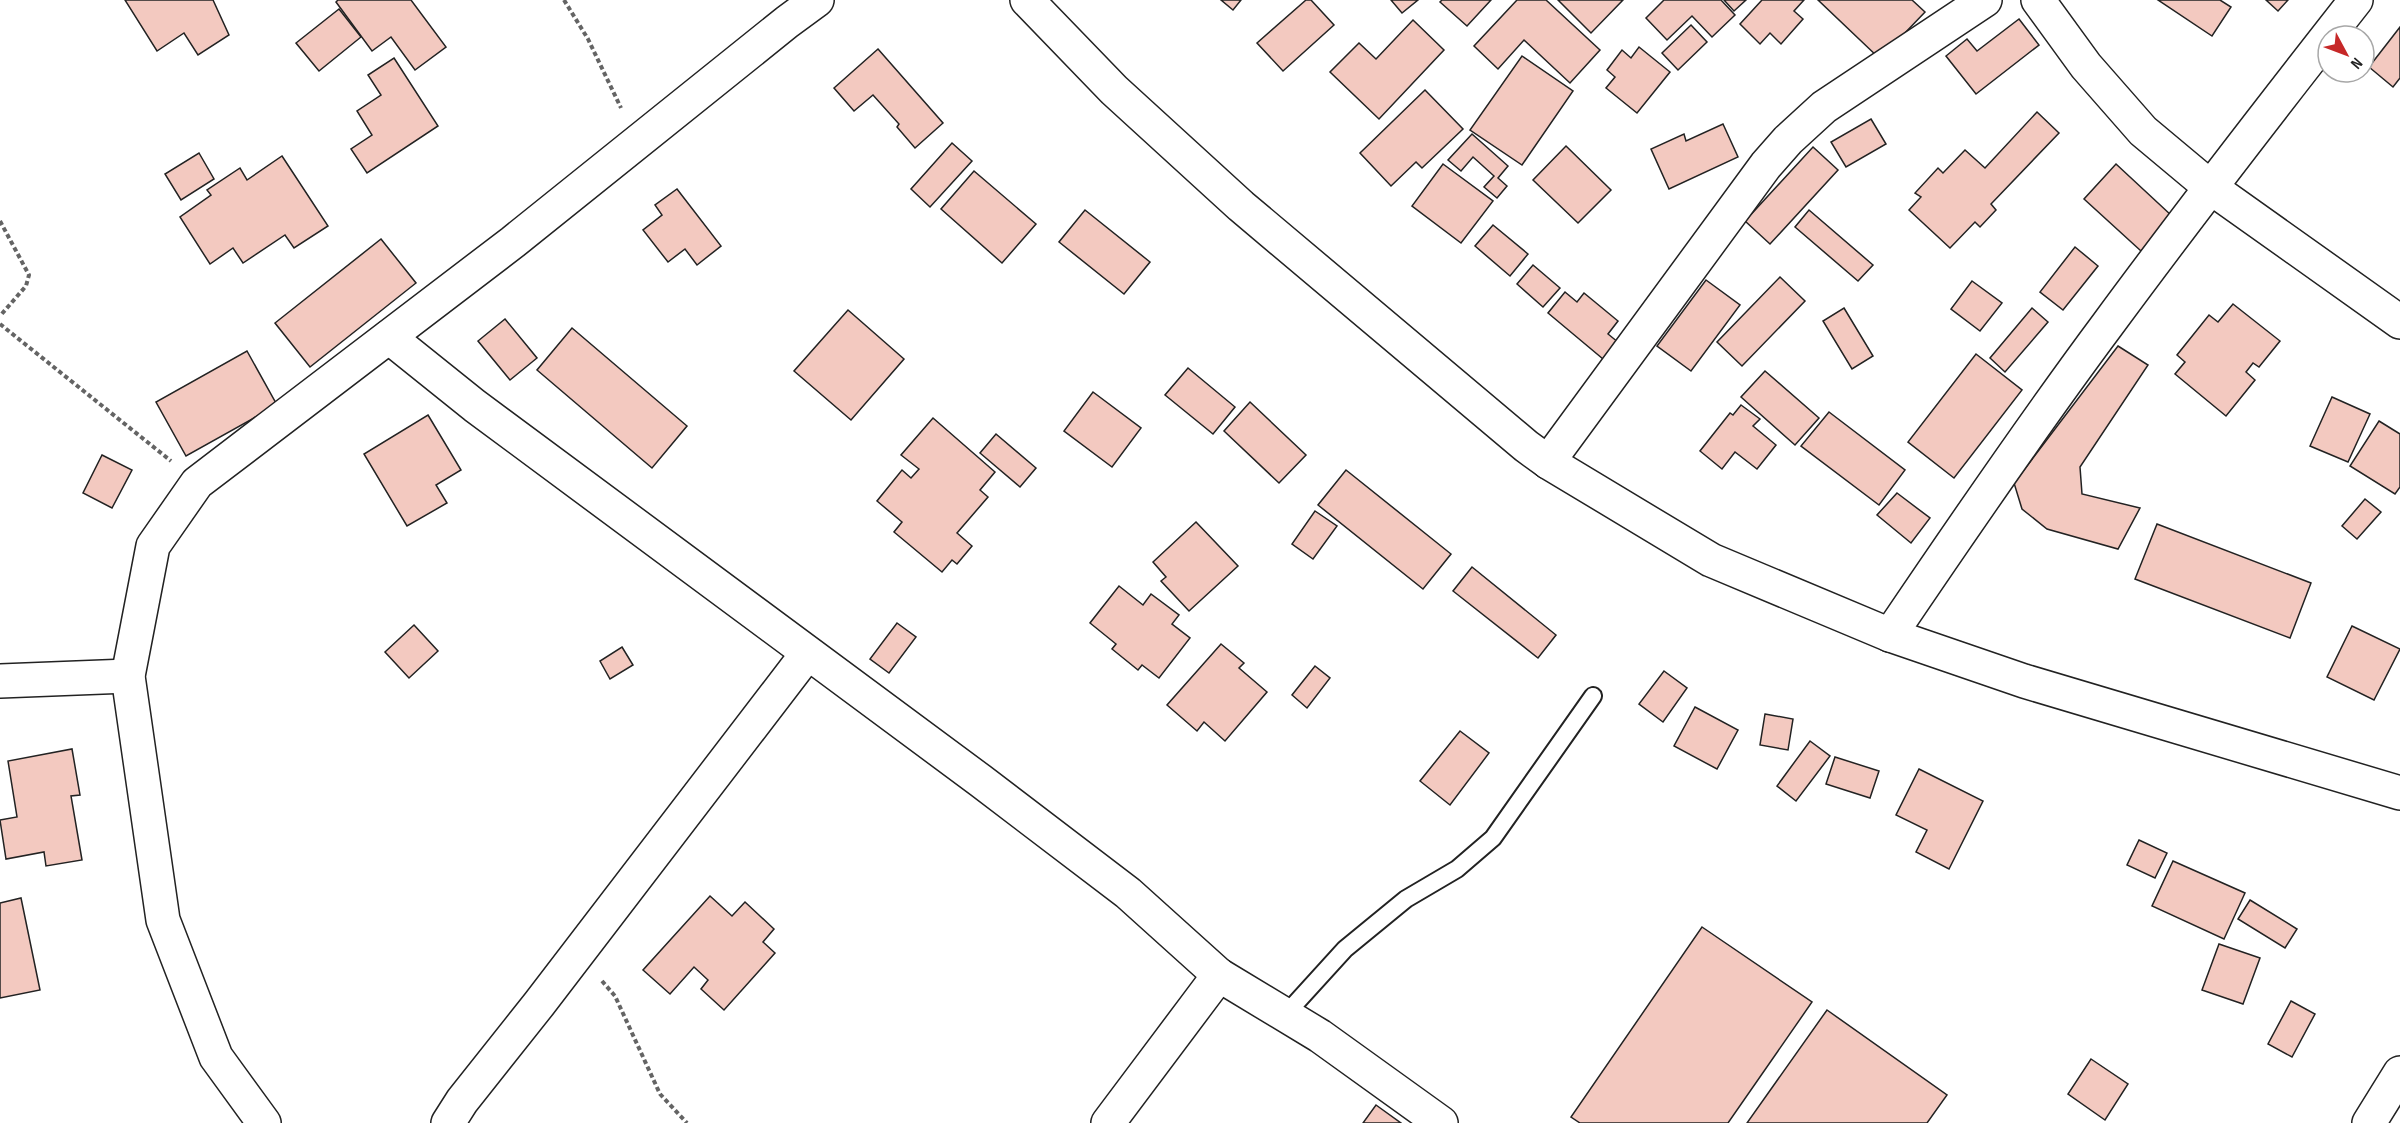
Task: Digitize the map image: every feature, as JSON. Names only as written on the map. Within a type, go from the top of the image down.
[{"type":"street","points":[[264,1123],[216,1057],[163,920],[128,676],[153,546],[197,483],[513,242],[818,0]]},
{"type":"street","points":[[1027,0],[1114,90],[1241,206],[1526,446],[1548,462],[1711,560],[1890,635],[2024,681],[2400,793]]},
{"type":"street","points":[[1548,462],[1766,165],[1788,140],[1824,107],[1985,0]]},
{"type":"street","points":[[2038,0],[2086,66],[2144,131],[2210,188],[2400,322]]},
{"type":"street","points":[[1890,635],[2002,470],[2210,188],[2356,0]]},
{"type":"street","points":[[389,337],[484,413],[1128,893],[1219,975],[1320,1036],[1441,1123]]},
{"type":"street","points":[[448,1123],[462,1101],[807,654]]},
{"type":"street","points":[[0,681],[128,676]]},
{"type":"street","points":[[1108,1123],[1219,975]]},
{"type":"street","points":[[2380,1116],[2400,1073]]},
{"type":"lane","points":[[1285,1015],[1345,950],[1406,899],[1457,869],[1493,838],[1593,696]]},
{"type":"path","points":[[564,0],[588,39],[637,142]]},
{"type":"path","points":[[0,221],[28,275],[26,286],[0,316]]},
{"type":"path","points":[[0,324],[197,483]]},
{"type":"path","points":[[578,953],[615,996],[660,1094],[687,1123]]},
{"type":"building","points":[[125,0],[213,0],[229,35],[198,55],[184,33],[157,51]]},
{"type":"building","points":[[338,0],[411,0],[446,47],[415,70],[391,37],[372,51],[336,2]]},
{"type":"building","points":[[1221,0],[1241,0],[1233,10]]},
{"type":"building","points":[[1306,0],[1311,0],[1334,25],[1283,71],[1257,43]]},
{"type":"building","points":[[1391,0],[1418,0],[1402,13]]},
{"type":"building","points":[[1442,0],[1491,0],[1467,26],[1440,2]]},
{"type":"building","points":[[1517,0],[1546,0],[1600,50],[1570,83],[1524,40],[1498,69],[1474,46]]},
{"type":"building","points":[[1558,0],[1623,0],[1591,33]]},
{"type":"building","points":[[1664,0],[1721,0],[1735,15],[1712,37],[1692,16],[1667,40],[1646,18]]},
{"type":"building","points":[[1724,0],[1746,0],[1734,11]]},
{"type":"building","points":[[1762,0],[1804,0],[1794,11],[1803,19],[1781,44],[1770,33],[1760,44],[1740,24]]},
{"type":"building","points":[[1818,0],[1912,0],[1925,12],[1880,59]]},
{"type":"building","points":[[2158,0],[2220,0],[2231,7],[2212,36]]},
{"type":"building","points":[[2266,0],[2288,0],[2278,11]]},
{"type":"building","points":[[339,9],[361,37],[319,71],[296,43]]},
{"type":"building","points":[[2019,19],[2039,45],[1976,94],[1946,56],[1967,39],[1977,51]]},
{"type":"building","points":[[1413,20],[1444,50],[1379,119],[1330,72],[1359,43],[1376,59]]},
{"type":"building","points":[[1691,25],[1707,42],[1678,70],[1662,53]]},
{"type":"building","points":[[2400,27],[2400,78],[2393,87],[2376,73],[2376,58]]},
{"type":"building","points":[[1639,47],[1670,72],[1637,113],[1606,88],[1615,77],[1607,70],[1622,50],[1631,58]]},
{"type":"building","points":[[878,49],[943,123],[915,148],[897,127],[899,124],[873,95],[854,111],[834,88]]},
{"type":"building","points":[[1522,56],[1573,91],[1522,165],[1470,130]]},
{"type":"building","points":[[394,58],[438,126],[367,173],[351,149],[372,135],[357,111],[381,95],[368,75]]},
{"type":"building","points":[[1425,90],[1463,129],[1422,168],[1416,162],[1391,186],[1360,153]]},
{"type":"building","points":[[2037,112],[2059,133],[1991,204],[1996,210],[1980,227],[1975,222],[1950,248],[1909,210],[1921,197],[1915,193],[1938,168],[1943,173],[1965,150],[1985,168]]},
{"type":"building","points":[[1871,119],[1886,144],[1846,167],[1831,142]]},
{"type":"building","points":[[1723,124],[1738,157],[1669,189],[1651,149],[1684,134],[1686,141]]},
{"type":"building","points":[[1472,134],[1508,166],[1498,178],[1507,186],[1497,198],[1484,187],[1494,176],[1473,157],[1461,171],[1448,160]]},
{"type":"building","points":[[952,143],[972,161],[930,207],[911,189]]},
{"type":"building","points":[[1566,146],[1611,190],[1578,223],[1533,180]]},
{"type":"building","points":[[1813,147],[1838,170],[1770,244],[1745,221]]},
{"type":"building","points":[[199,153],[214,179],[181,200],[165,174]]},
{"type":"building","points":[[282,156],[328,226],[294,248],[285,235],[243,263],[233,248],[210,264],[180,217],[211,195],[207,190],[240,168],[247,180]]},
{"type":"building","points":[[1443,164],[1493,201],[1461,243],[1412,206]]},
{"type":"building","points":[[2116,164],[2172,216],[2141,251],[2084,199]]},
{"type":"building","points":[[974,171],[1036,224],[1002,263],[941,209]]},
{"type":"building","points":[[677,189],[721,246],[697,265],[685,249],[668,262],[643,230],[662,215],[655,205]]},
{"type":"building","points":[[1085,210],[1150,262],[1124,294],[1059,242]]},
{"type":"building","points":[[1809,210],[1873,265],[1858,281],[1795,227]]},
{"type":"building","points":[[1493,225],[1528,254],[1510,276],[1475,246]]},
{"type":"building","points":[[381,239],[416,283],[310,367],[275,323]]},
{"type":"building","points":[[2075,247],[2098,266],[2063,310],[2040,292]]},
{"type":"building","points":[[1533,265],[1560,288],[1543,307],[1517,284]]},
{"type":"building","points":[[1780,277],[1805,301],[1742,366],[1717,342]]},
{"type":"building","points":[[1706,280],[1740,305],[1691,371],[1657,346]]},
{"type":"building","points":[[1972,281],[2002,303],[1980,331],[1951,309]]},
{"type":"building","points":[[1565,292],[1577,302],[1584,293],[1618,321],[1608,334],[1624,347],[1609,364],[1548,313]]},
{"type":"building","points":[[2233,304],[2280,341],[2259,367],[2253,363],[2246,372],[2255,380],[2226,416],[2175,374],[2185,362],[2177,355],[2209,315],[2218,322]]},
{"type":"building","points":[[1844,308],[1873,356],[1852,369],[1823,321]]},
{"type":"building","points":[[2032,308],[2048,322],[2005,372],[1990,358]]},
{"type":"building","points":[[848,310],[904,359],[851,420],[794,371]]},
{"type":"building","points":[[505,319],[537,358],[510,380],[478,341]]},
{"type":"building","points":[[572,328],[687,426],[652,468],[537,370]]},
{"type":"building","points":[[2118,346],[2148,365],[2080,467],[2082,494],[2140,508],[2118,549],[2047,529],[2022,509],[2014,483]]},
{"type":"building","points":[[247,351],[277,405],[186,456],[156,402]]},
{"type":"building","points":[[1976,354],[2022,390],[1954,478],[1908,442]]},
{"type":"building","points":[[1188,368],[1235,407],[1213,434],[1165,395]]},
{"type":"building","points":[[1765,371],[1819,418],[1795,445],[1741,397]]},
{"type":"building","points":[[1093,392],[1141,428],[1112,467],[1064,431]]},
{"type":"building","points":[[2332,397],[2370,414],[2348,462],[2310,446]]},
{"type":"building","points":[[1250,402],[1306,455],[1279,483],[1224,431]]},
{"type":"building","points":[[1741,405],[1760,419],[1753,426],[1776,445],[1757,469],[1735,452],[1722,469],[1700,451],[1730,413],[1733,415]]},
{"type":"building","points":[[1829,412],[1905,470],[1879,505],[1801,446]]},
{"type":"building","points":[[428,415],[461,470],[436,485],[447,503],[407,526],[364,454]]},
{"type":"building","points":[[933,418],[995,472],[980,490],[988,497],[957,533],[972,546],[957,564],[952,560],[942,572],[894,532],[902,522],[877,501],[902,470],[911,478],[919,469],[901,455]]},
{"type":"building","points":[[2379,421],[2400,434],[2400,487],[2395,494],[2350,466]]},
{"type":"building","points":[[996,434],[1036,468],[1020,487],[980,453]]},
{"type":"building","points":[[102,455],[132,470],[112,508],[83,493]]},
{"type":"building","points":[[1346,470],[1451,554],[1423,589],[1318,505]]},
{"type":"building","points":[[1897,493],[1930,518],[1911,543],[1877,515]]},
{"type":"building","points":[[2365,499],[2381,512],[2357,539],[2342,526]]},
{"type":"building","points":[[1315,511],[1337,526],[1313,559],[1292,544]]},
{"type":"building","points":[[1196,522],[1238,566],[1189,611],[1161,581],[1166,577],[1153,562]]},
{"type":"building","points":[[2157,524],[2311,583],[2290,638],[2135,579]]},
{"type":"building","points":[[1472,567],[1556,635],[1538,658],[1453,591]]},
{"type":"building","points":[[1119,586],[1143,605],[1151,594],[1179,615],[1172,624],[1190,638],[1159,678],[1142,665],[1138,670],[1112,649],[1116,644],[1090,623]]},
{"type":"building","points":[[897,623],[916,637],[889,673],[870,659]]},
{"type":"building","points":[[414,625],[438,651],[409,678],[385,652]]},
{"type":"building","points":[[2352,626],[2400,649],[2374,700],[2327,677]]},
{"type":"building","points":[[1221,644],[1244,663],[1239,668],[1267,692],[1225,741],[1204,722],[1197,731],[1167,705]]},
{"type":"building","points":[[622,647],[633,665],[610,679],[600,661]]},
{"type":"building","points":[[1315,666],[1330,678],[1307,708],[1292,695]]},
{"type":"building","points":[[1664,671],[1687,688],[1663,722],[1639,704]]},
{"type":"building","points":[[1695,707],[1738,730],[1717,769],[1674,746]]},
{"type":"building","points":[[1765,714],[1793,719],[1788,750],[1760,745]]},
{"type":"building","points":[[1460,731],[1489,753],[1450,805],[1420,781]]},
{"type":"building","points":[[1810,741],[1830,756],[1796,801],[1777,786]]},
{"type":"building","points":[[72,749],[80,795],[71,796],[82,860],[46,866],[44,852],[6,859],[0,820],[17,817],[8,761]]},
{"type":"building","points":[[1835,757],[1879,771],[1870,798],[1826,784]]},
{"type":"building","points":[[1919,769],[1983,801],[1949,869],[1916,852],[1927,830],[1896,815]]},
{"type":"building","points":[[2139,840],[2167,853],[2155,878],[2127,865]]},
{"type":"building","points":[[2173,861],[2245,893],[2224,939],[2152,906]]},
{"type":"building","points":[[710,896],[732,916],[745,902],[774,929],[763,942],[775,953],[724,1010],[701,989],[708,980],[694,967],[670,994],[643,970]]},
{"type":"building","points":[[21,898],[40,990],[0,998],[0,903]]},
{"type":"building","points":[[2250,900],[2297,929],[2285,948],[2238,919]]},
{"type":"building","points":[[1702,927],[1812,1002],[1728,1123],[1580,1123],[1571,1117]]},
{"type":"building","points":[[2219,944],[2260,958],[2243,1004],[2202,990]]},
{"type":"building","points":[[2291,1001],[2315,1014],[2292,1057],[2268,1044]]},
{"type":"building","points":[[1827,1010],[1947,1095],[1927,1123],[1747,1123]]},
{"type":"building","points":[[2091,1059],[2128,1084],[2105,1120],[2068,1094]]},
{"type":"building","points":[[1376,1105],[1401,1123],[1363,1123]]}]
